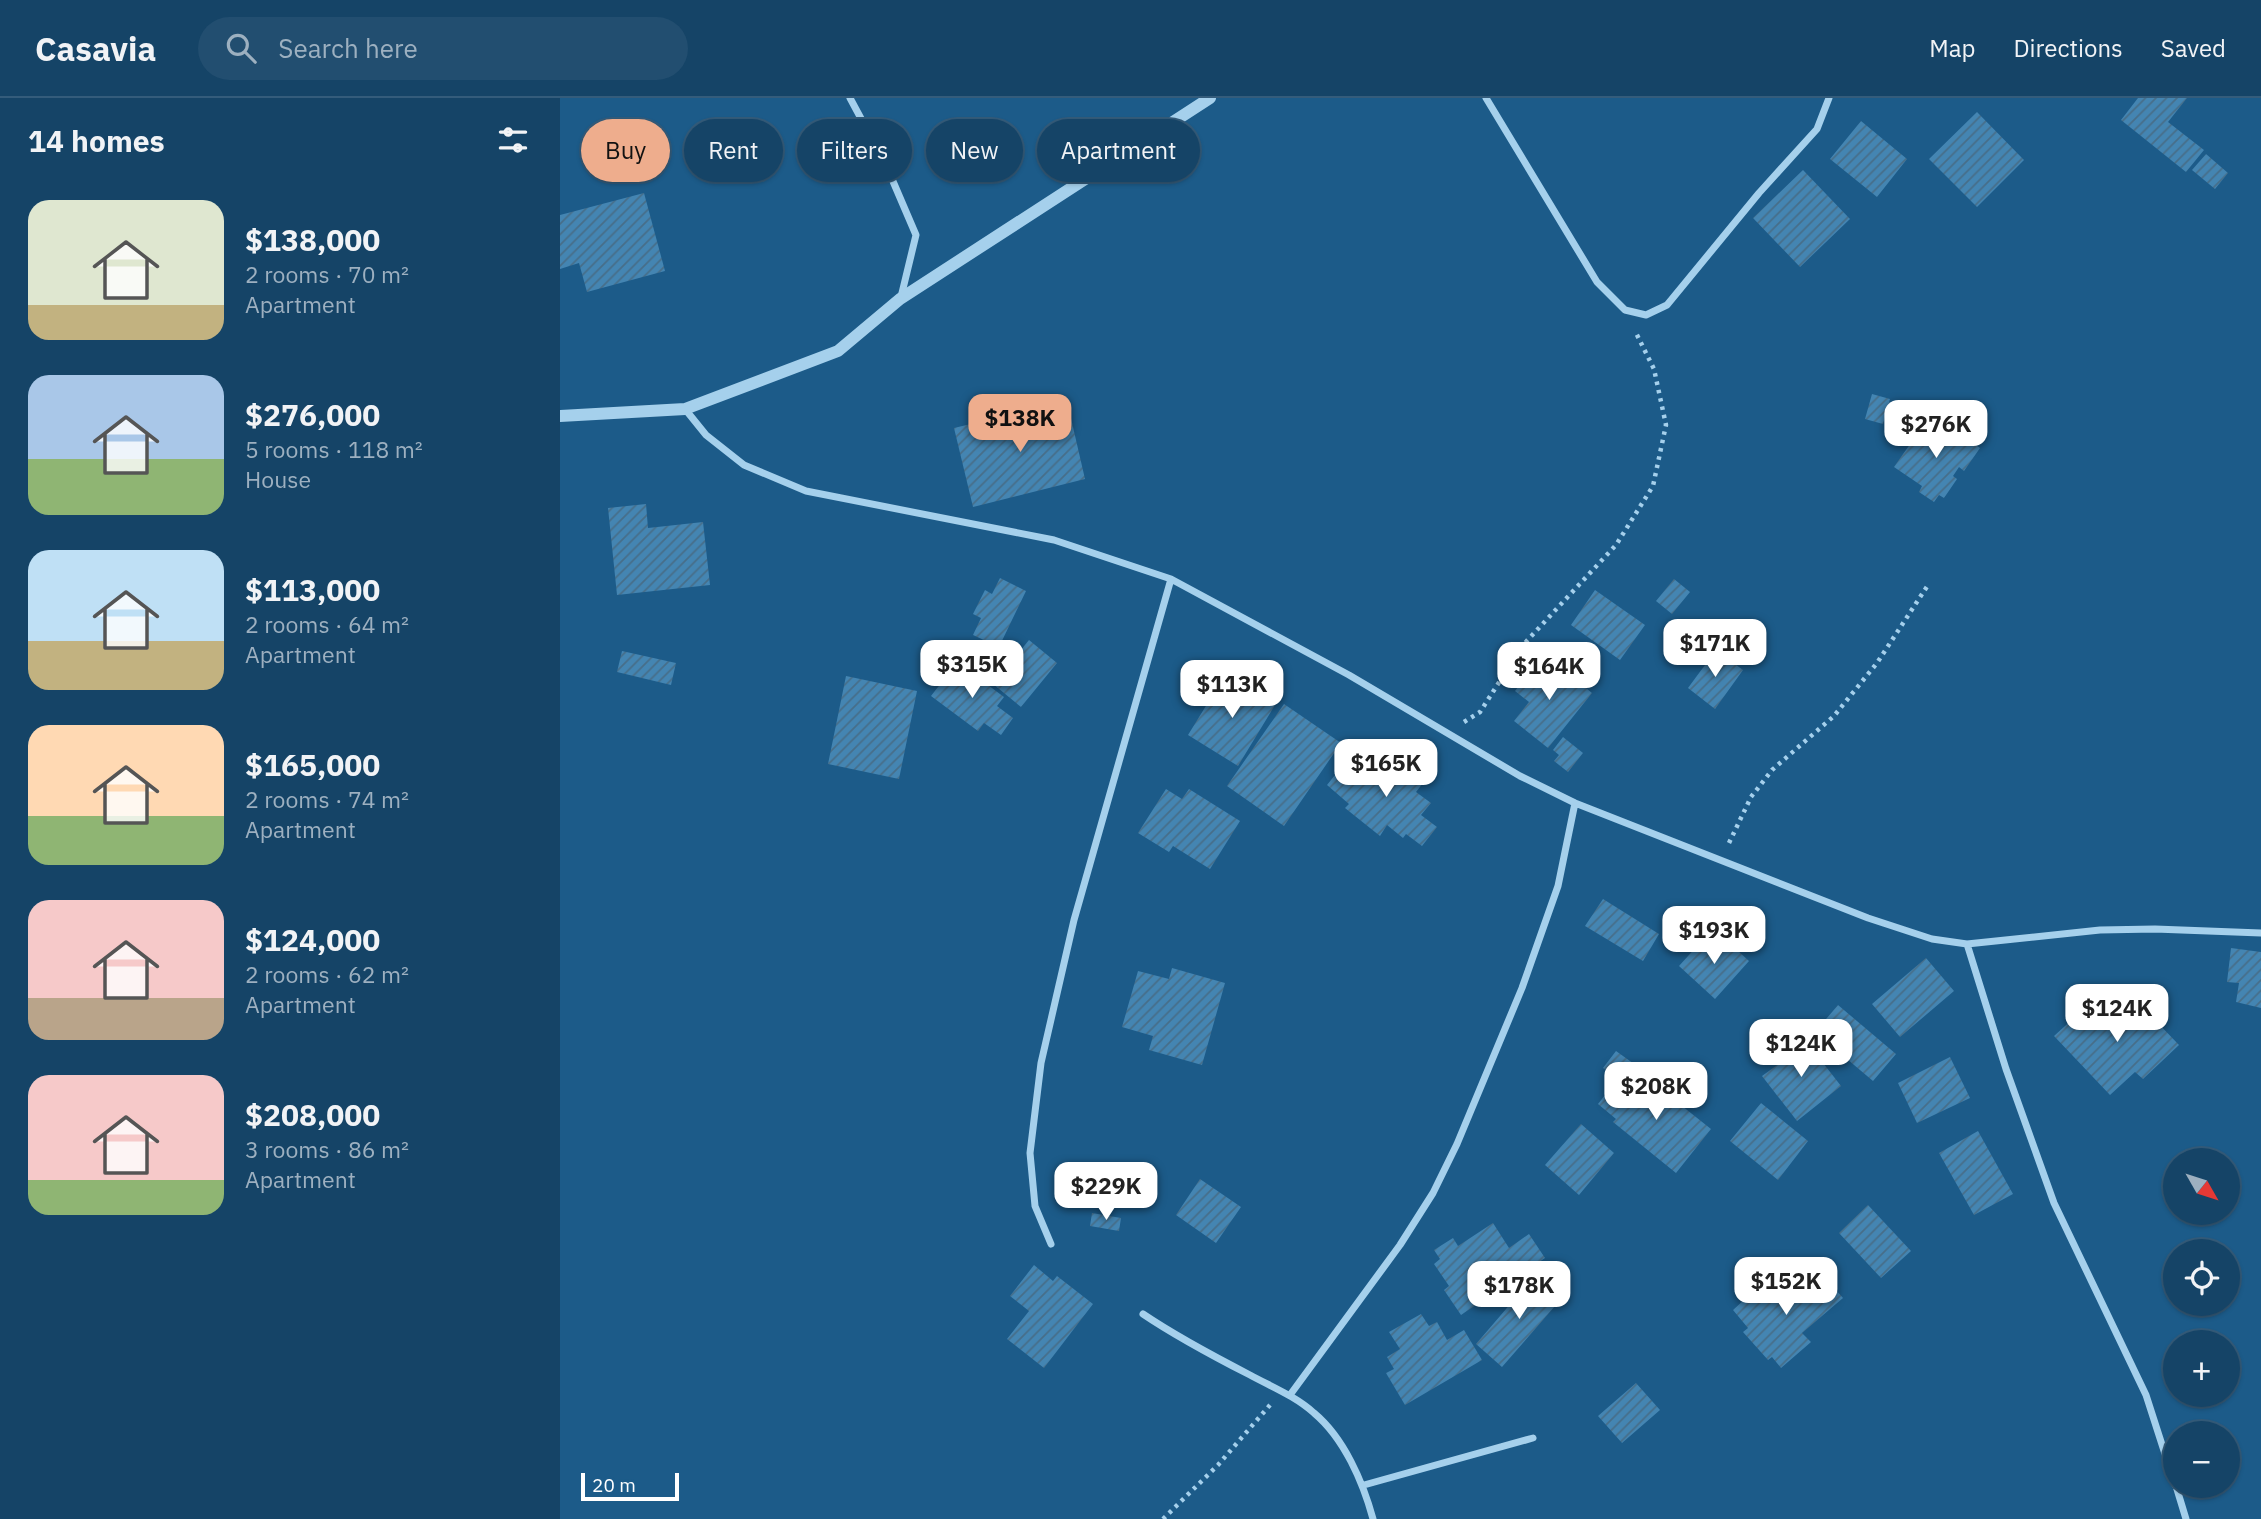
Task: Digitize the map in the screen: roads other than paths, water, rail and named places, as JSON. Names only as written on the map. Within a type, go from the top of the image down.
[{"type":"street","points":[[850,98],[886,165],[916,235],[900,299]]},
{"type":"street","points":[[560,416],[685,410],[838,351],[900,299],[1210,98]]},
{"type":"street","points":[[1486,98],[1597,282],[1625,310],[1646,315],[1667,305],[1759,193],[1817,130],[1829,98]]},
{"type":"street","points":[[685,410],[706,435],[744,465],[806,492],[1054,540],[1171,579],[1450,732],[1520,776],[1575,803],[1868,918],[1932,939],[1967,944],[2100,930],[2261,933]]},
{"type":"street","points":[[1051,1244],[1035,1206],[1030,1153],[1041,1063],[1074,920],[1171,579]]},
{"type":"street","points":[[1290,1395],[1400,1245],[1433,1193],[1457,1144],[1522,988],[1558,887],[1575,803]]},
{"type":"street","points":[[1967,944],[2006,1069],[2054,1203],[2146,1395],[2163,1448]]},
{"type":"street","points":[[1143,1314],[1290,1395],[1316,1414],[1339,1444],[1364,1485],[1373,1519]]},
{"type":"street","points":[[1364,1485],[1533,1438]]},
{"type":"street","points":[[2179,1498],[2186,1519]]}]
